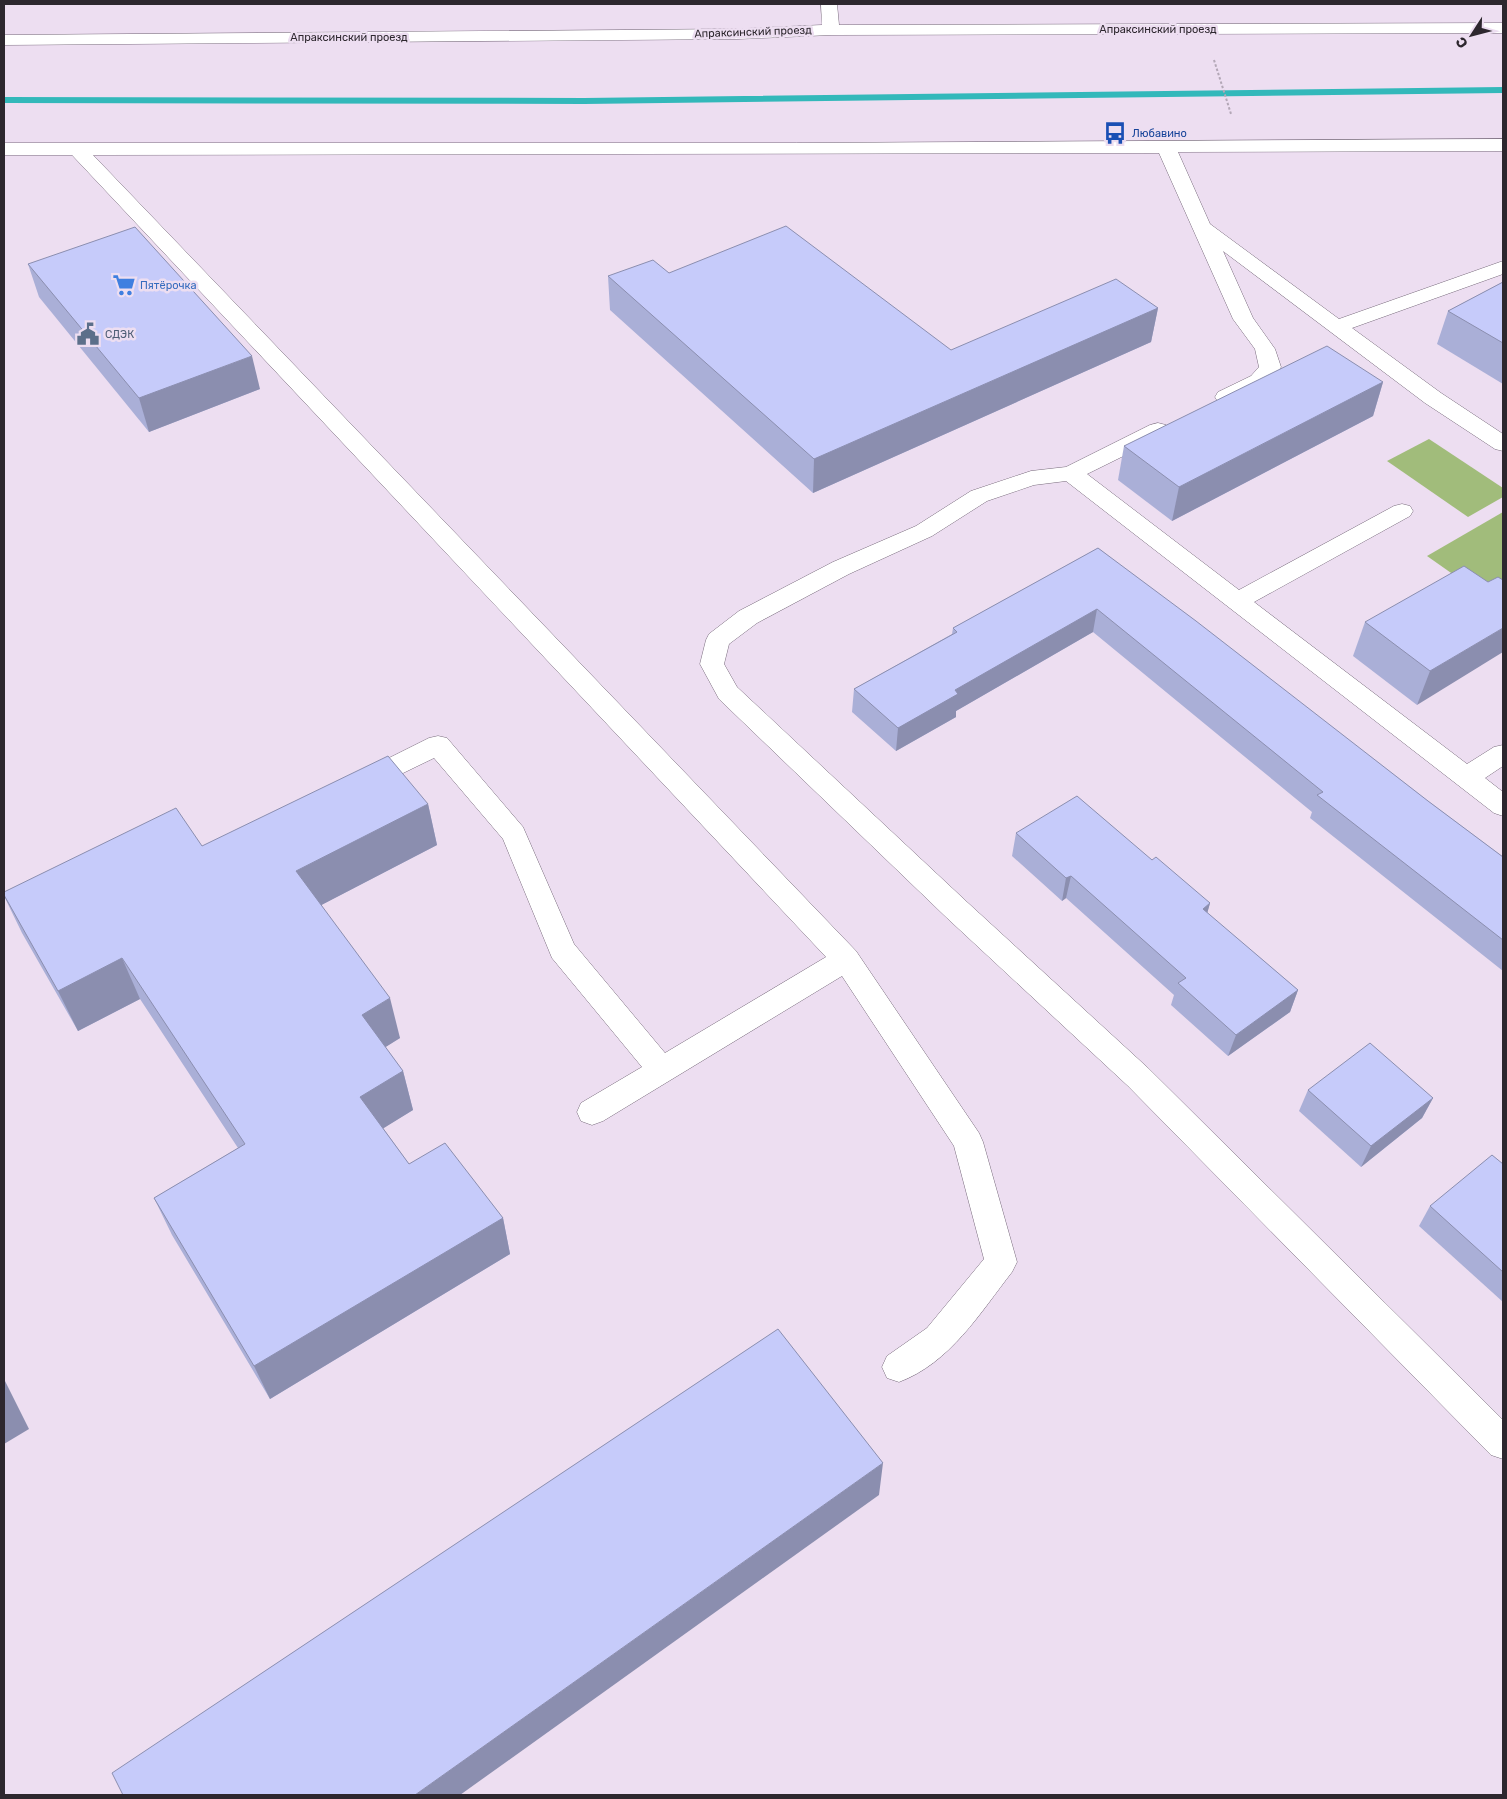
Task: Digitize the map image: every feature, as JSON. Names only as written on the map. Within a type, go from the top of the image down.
[{"type":"street","points":[[829,4],[831,30]]},
{"type":"street","name":"Апраксинский проезд","points":[[4,40],[738,34],[831,30],[1503,28]]},
{"type":"street","points":[[4,149],[1503,145]]},
{"type":"street","points":[[1166,147],[1204,229],[1242,319],[1265,349],[1270,367],[1259,381],[1205,407]]},
{"type":"street","points":[[78,150],[846,959],[968,1142],[1001,1262],[939,1339],[899,1367]]},
{"type":"street","points":[[1204,229],[1433,398],[1503,444]]},
{"type":"street","points":[[1336,327],[1503,267]]},
{"type":"street","points":[[1178,420],[1071,473],[1031,478],[979,496],[924,531],[840,568],[748,617],[718,640],[712,664],[728,693],[1138,1078],[1503,1443]]},
{"type":"street","points":[[1071,473],[1503,806]]},
{"type":"street","points":[[1237,601],[1402,510]]},
{"type":"street","points":[[342,793],[438,745],[514,834],[562,950],[662,1070]]},
{"type":"street","points":[[1466,778],[1503,754]]},
{"type":"street","points":[[592,1112],[846,959]]},
{"type":"path","points":[[1221,82],[1228,102]]},
{"type":"green space","points":[[1429,439],[1503,488],[1503,497],[1468,517],[1387,461]]},
{"type":"green space","points":[[1503,512],[1503,593],[1491,601],[1427,556]]},
{"type":"building","points":[[786,226],[951,350],[1116,279],[1158,308],[814,459],[608,276],[653,260],[669,273]]},
{"type":"building","points":[[135,227],[252,356],[139,398],[28,264]]},
{"type":"building","points":[[1503,282],[1503,343],[1448,311]]},
{"type":"building","points":[[1327,346],[1383,382],[1179,487],[1124,446]]},
{"type":"building","points":[[1098,548],[1503,857],[1503,940],[1317,795],[1323,792],[1097,609],[955,690],[958,694],[898,728],[854,689],[957,632],[953,628]]},
{"type":"building","points":[[1464,566],[1488,582],[1498,577],[1503,580],[1503,628],[1430,671],[1365,622]]},
{"type":"building","points":[[388,756],[428,804],[296,871],[390,998],[362,1015],[403,1071],[360,1097],[409,1164],[445,1143],[503,1218],[254,1366],[154,1198],[245,1144],[122,958],[58,991],[4,892],[176,808],[202,846]]},
{"type":"building","points":[[1077,796],[1152,860],[1156,857],[1210,903],[1203,909],[1298,990],[1236,1035],[1178,983],[1186,978],[1071,876],[1066,878],[1016,833]]},
{"type":"building","points":[[1370,1043],[1433,1098],[1371,1146],[1308,1090]]},
{"type":"building","points":[[1492,1155],[1503,1164],[1503,1272],[1430,1206]]},
{"type":"building","points":[[778,1329],[883,1463],[415,1795],[123,1795],[112,1773]]},
{"type":"waterway","points":[[4,100],[584,101],[1503,90]]},
{"type":"place","name":"Любавино","points":[[1115,133]]},
{"type":"place","name":"Пятёрочка","points":[[124,285]]},
{"type":"place","name":"СДЭК","points":[[88,334]]}]
